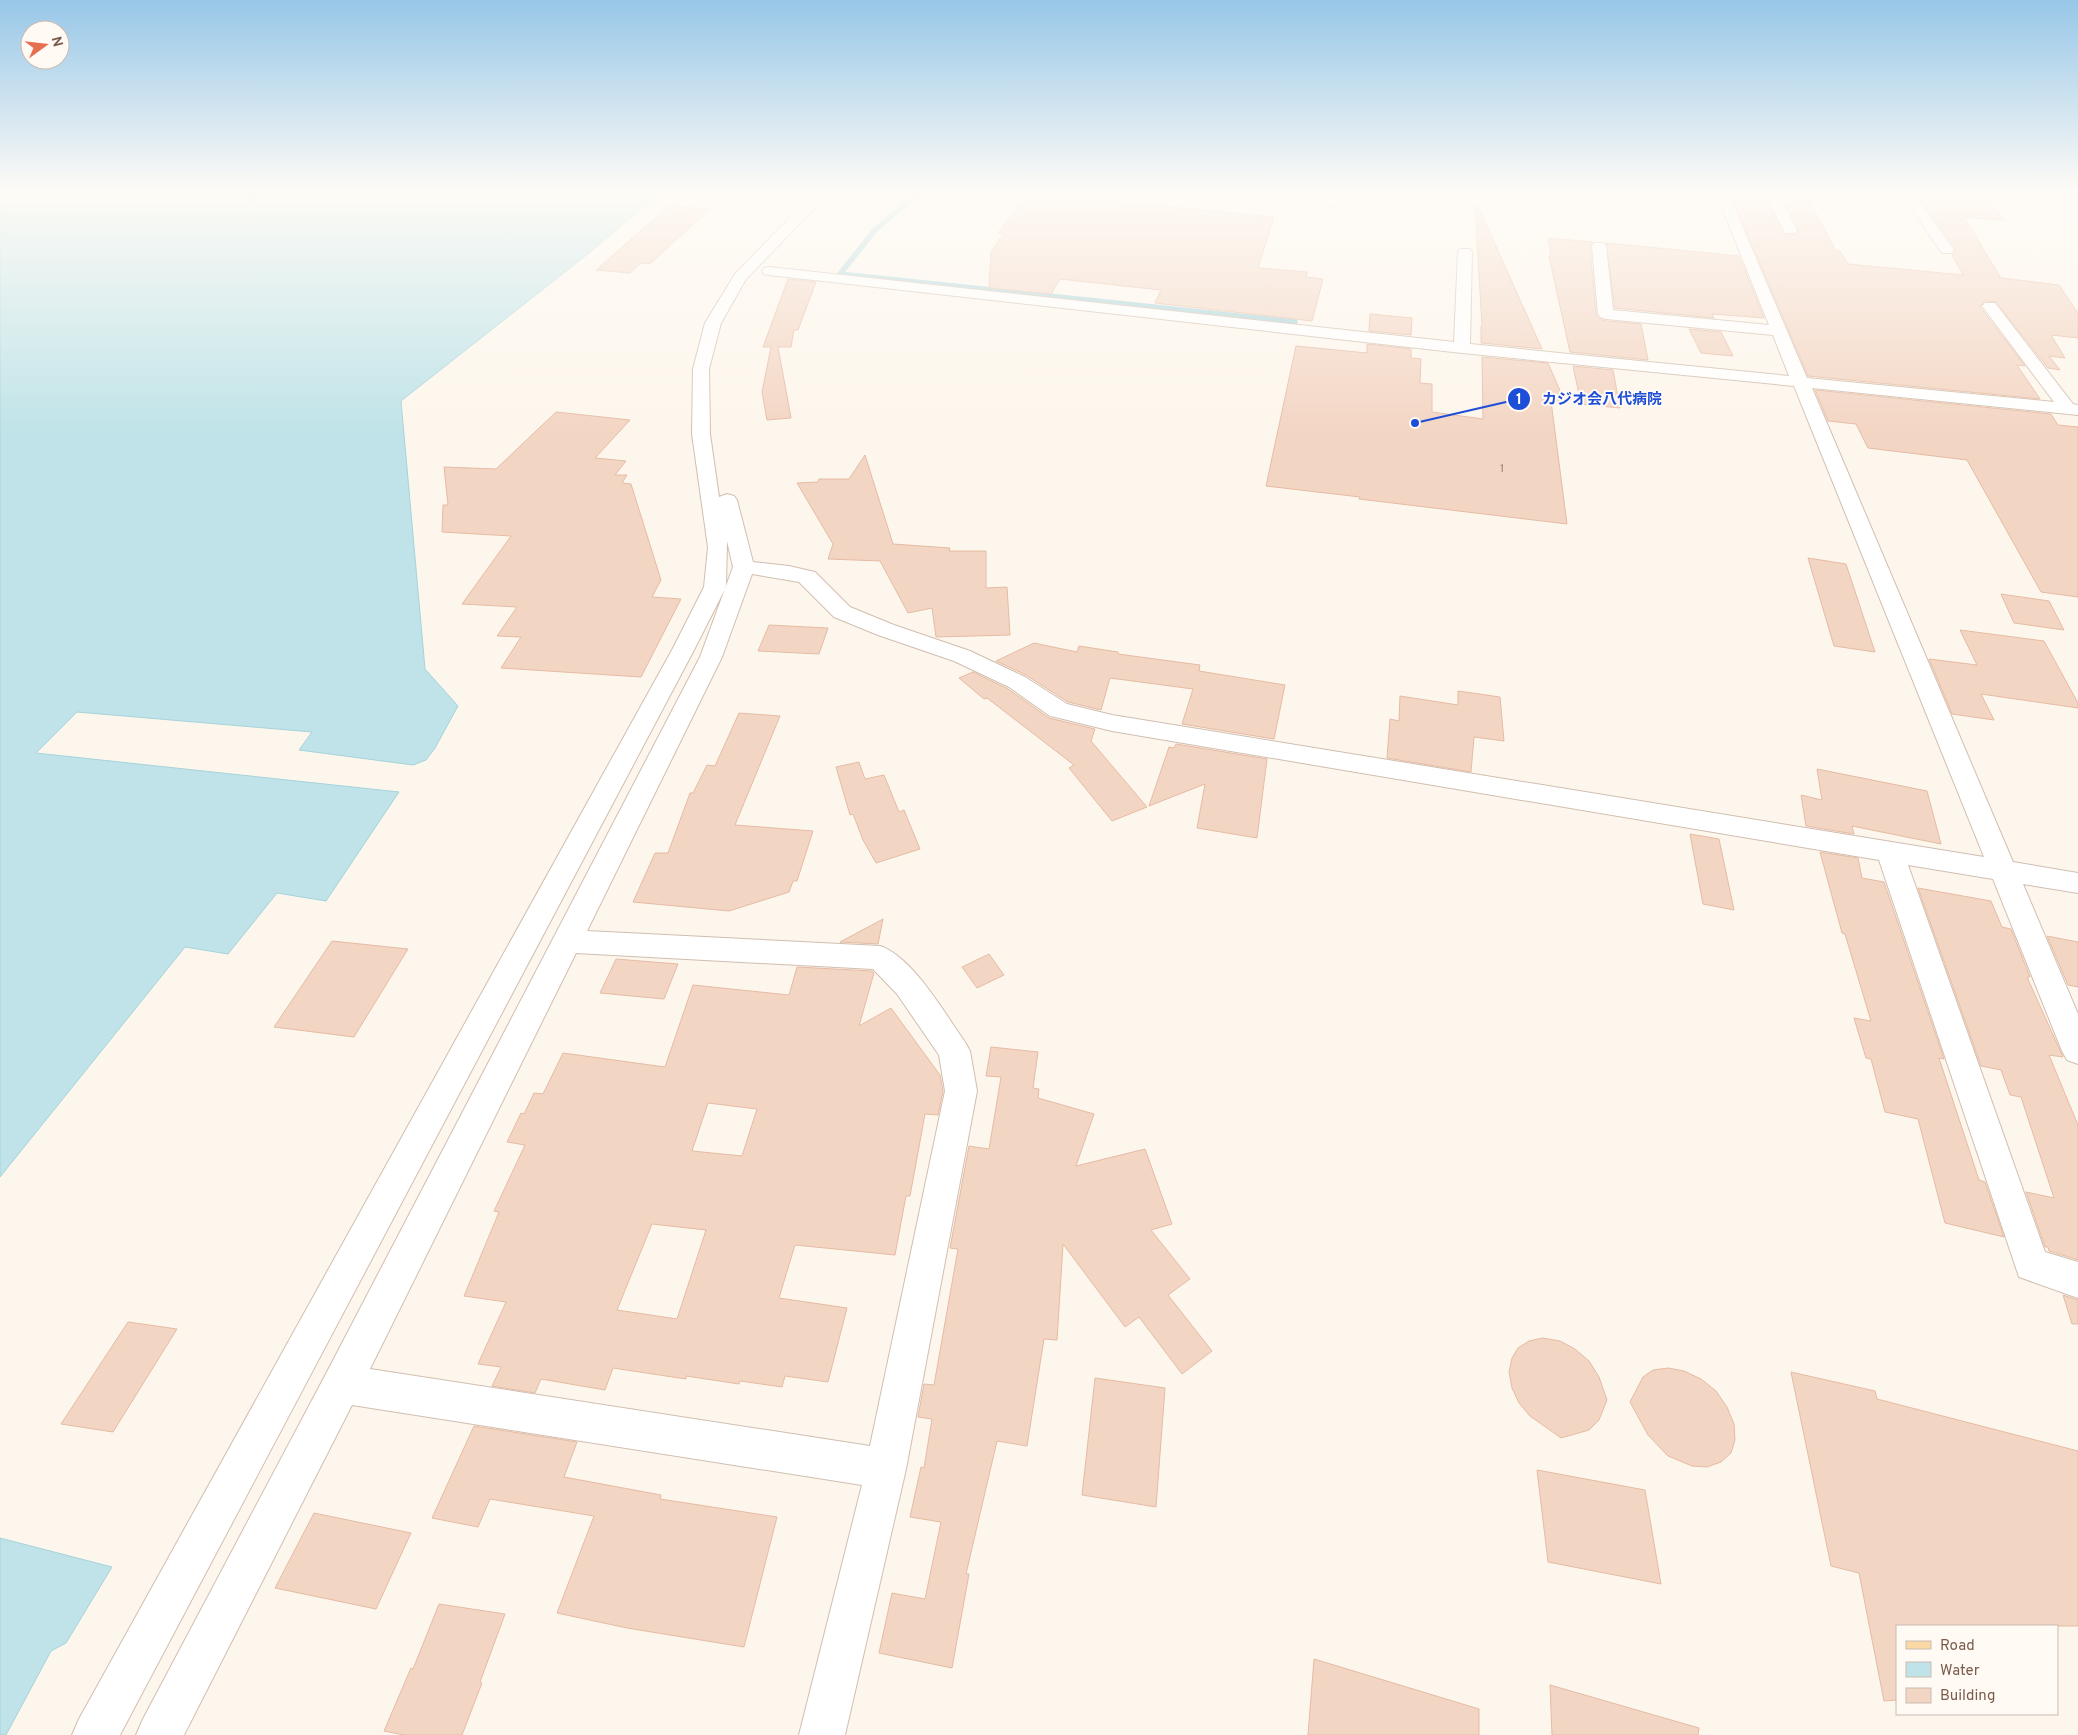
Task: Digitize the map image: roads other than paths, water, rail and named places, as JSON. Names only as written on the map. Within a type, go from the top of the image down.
[{"type":"street","points":[[94,1735],[674,667],[714,587],[718,547],[702,434],[701,369],[713,324],[743,274]]},
{"type":"street","points":[[158,1735],[342,1384],[711,657],[744,568],[730,517],[714,427],[712,381],[721,340],[739,304],[766,274]]},
{"type":"street","points":[[796,274],[1462,348],[2073,410]]},
{"type":"street","points":[[1462,348],[1464,274]]},
{"type":"street","points":[[1601,274],[1606,314],[1780,331]]},
{"type":"street","points":[[1756,274],[2078,1051]]},
{"type":"street","points":[[1990,306],[2073,410]]},
{"type":"street","points":[[744,568],[789,572],[808,578],[842,612],[886,630],[962,656],[1017,682],[1059,710],[1112,723],[2078,883]]},
{"type":"street","points":[[1890,852],[1939,988],[1996,1164],[2032,1265],[2078,1280]]},
{"type":"street","points":[[567,941],[880,958],[908,985],[954,1051],[961,1091],[886,1469],[822,1735]]},
{"type":"street","points":[[342,1384],[886,1469]]},
{"type":"water","points":[[0,274],[562,274],[401,401],[425,669],[458,706],[435,748],[426,760],[413,765],[299,750],[312,732],[77,712],[36,753],[399,792],[326,901],[277,893],[228,954],[185,947],[0,1177]]},
{"type":"water","points":[[0,1538],[112,1567],[66,1643],[51,1651],[6,1735],[0,1735]]},
{"type":"waterway","points":[[840,274],[1295,322]]},
{"type":"place","name":"カジオ会八代病院","points":[[1415,423]]}]
